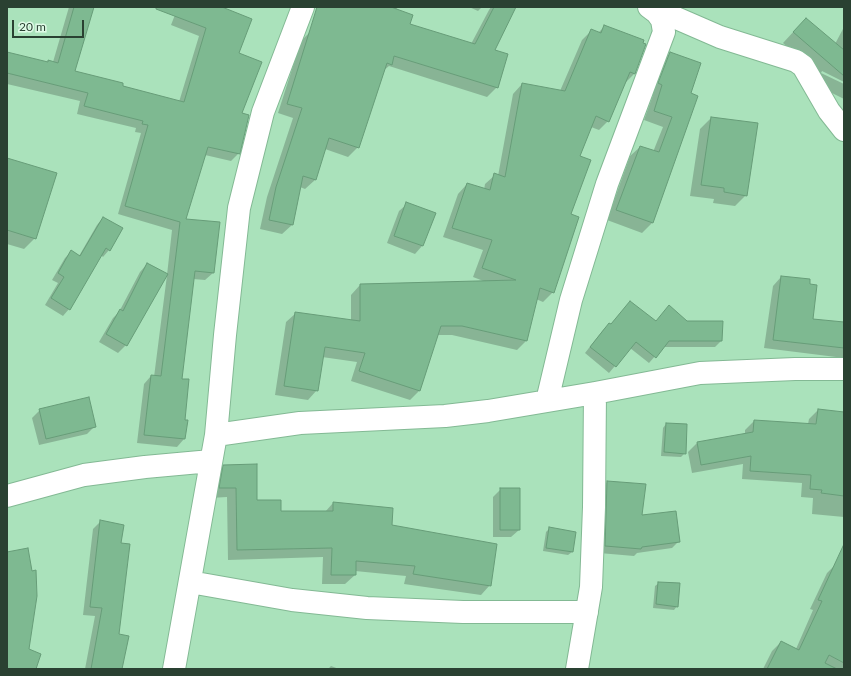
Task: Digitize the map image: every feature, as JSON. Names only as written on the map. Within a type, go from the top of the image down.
[{"type":"street","points":[[174,669],[216,435],[239,208],[263,112],[300,8]]},
{"type":"street","points":[[547,401],[571,300],[607,184],[664,32],[663,12],[720,37],[796,61],[803,66],[829,111],[844,130]]},
{"type":"street","points":[[216,435],[300,423],[445,416],[488,411],[700,373],[795,369],[844,369]]},
{"type":"street","points":[[577,669],[591,587],[594,507],[595,393]]},
{"type":"street","points":[[7,496],[84,475],[145,467],[211,462]]},
{"type":"street","points":[[190,582],[292,600],[367,608],[463,612],[587,612]]},
{"type":"building","points":[[74,7],[94,7],[75,71],[123,83],[123,86],[184,102],[206,28],[156,9],[156,7],[222,7],[252,19],[239,53],[262,62],[242,113],[249,115],[240,154],[208,147],[186,219],[220,222],[214,273],[195,271],[182,379],[189,379],[185,420],[188,420],[185,439],[144,435],[151,375],[161,376],[180,222],[125,206],[148,125],[142,124],[143,121],[84,106],[88,93],[7,73],[7,52],[58,63]]},
{"type":"building","points":[[317,7],[391,7],[413,15],[410,24],[475,44],[494,7],[516,7],[495,50],[508,54],[498,88],[394,56],[392,65],[387,63],[359,148],[329,138],[316,180],[303,176],[293,225],[269,220],[276,187],[302,108],[287,104]]},
{"type":"building","points":[[806,18],[844,50],[844,76],[793,32]]},
{"type":"building","points":[[604,25],[644,40],[643,43],[646,44],[635,74],[630,72],[609,122],[596,116],[580,156],[591,160],[571,214],[579,217],[554,293],[540,288],[527,341],[462,326],[441,326],[420,391],[359,371],[365,353],[325,347],[318,391],[284,386],[295,312],[360,321],[360,284],[516,280],[482,268],[492,240],[452,228],[467,183],[490,190],[494,173],[505,177],[522,83],[565,91],[591,29],[601,33]]},
{"type":"building","points":[[670,52],[701,63],[691,93],[698,96],[653,223],[616,210],[640,146],[659,152],[672,117],[654,111],[662,85],[658,83]]},
{"type":"building","points":[[711,117],[758,123],[747,196],[724,192],[724,188],[701,185]]},
{"type":"building","points":[[7,158],[57,173],[36,239],[7,230]]},
{"type":"building","points":[[406,202],[436,213],[423,246],[394,236]]},
{"type":"building","points":[[103,217],[123,228],[110,251],[106,248],[70,310],[51,298],[64,277],[58,273],[71,250],[80,256]]},
{"type":"building","points":[[147,263],[168,274],[127,346],[106,334],[120,309],[123,311]]},
{"type":"building","points":[[781,276],[810,279],[810,284],[817,285],[813,319],[844,322],[844,348],[773,340]]},
{"type":"building","points":[[630,301],[656,321],[669,305],[687,321],[723,321],[722,341],[669,341],[656,358],[636,342],[616,367],[590,347],[609,323],[611,324]]},
{"type":"building","points":[[89,397],[96,427],[46,439],[39,409]]},
{"type":"building","points":[[818,409],[844,412],[844,496],[821,493],[822,490],[810,489],[811,475],[750,471],[751,456],[701,465],[697,442],[753,432],[754,420],[816,424]]},
{"type":"building","points":[[666,423],[687,424],[686,454],[664,452]]},
{"type":"building","points":[[257,464],[257,500],[281,500],[281,511],[333,511],[333,502],[393,508],[392,525],[497,544],[491,586],[413,574],[415,566],[356,561],[356,575],[331,575],[332,548],[237,550],[236,488],[219,488],[223,465]]},
{"type":"building","points":[[607,481],[646,484],[642,515],[676,511],[680,542],[642,547],[641,549],[605,546]]},
{"type":"building","points":[[500,488],[520,488],[520,530],[500,530]]},
{"type":"building","points":[[100,520],[124,525],[121,543],[130,544],[119,634],[129,636],[122,669],[91,669],[102,608],[90,607]]},
{"type":"building","points":[[549,527],[576,532],[573,552],[546,548]]},
{"type":"building","points":[[844,544],[844,663],[829,655],[825,663],[837,669],[767,669],[781,641],[799,650],[822,601],[818,600]]},
{"type":"building","points":[[28,548],[32,571],[36,570],[37,596],[29,649],[41,654],[36,669],[7,669],[7,552]]},
{"type":"building","points":[[658,582],[680,583],[678,607],[656,604]]}]
